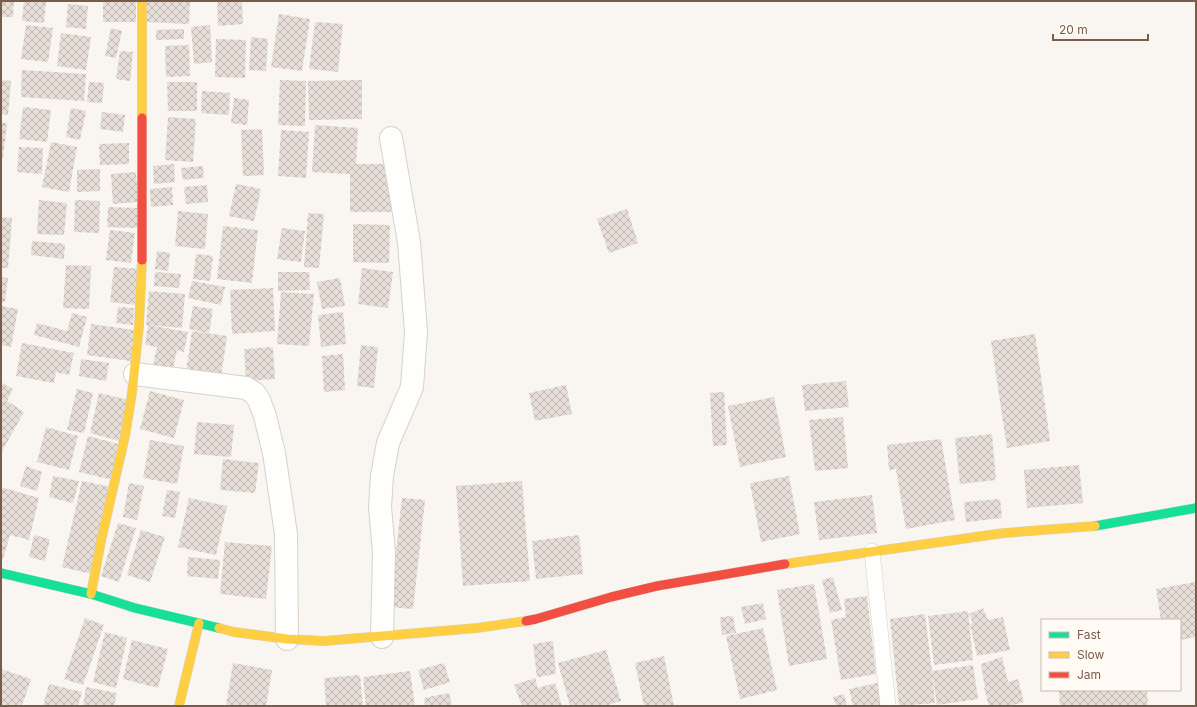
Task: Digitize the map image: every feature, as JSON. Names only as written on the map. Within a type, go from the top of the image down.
[{"type":"street","points":[[92,594],[117,474],[135,374],[144,223],[142,1]]},
{"type":"street","points":[[382,637],[384,552],[380,507],[382,476],[388,443],[412,387],[416,332],[410,242],[391,138]]},
{"type":"street","points":[[135,374],[246,388],[254,393],[259,400],[265,416],[274,453],[286,534],[287,639]]},
{"type":"street","points":[[1,573],[92,594],[135,608],[234,632],[287,639],[324,641],[477,628],[536,619],[611,597],[657,586],[768,566],[1004,533],[1103,525],[1196,508]]},
{"type":"street","points":[[179,706],[199,623]]},
{"type":"lane","points":[[872,551],[888,706]]},
{"type":"building","points":[[1,1],[14,1],[13,17],[1,17]]},
{"type":"building","points":[[24,1],[46,1],[44,23],[22,21]]},
{"type":"building","points":[[103,1],[136,1],[136,22],[103,22]]},
{"type":"building","points":[[147,1],[190,1],[189,24],[146,22]]},
{"type":"building","points":[[217,1],[242,1],[243,24],[218,26]]},
{"type":"building","points":[[68,4],[88,6],[86,29],[66,27]]},
{"type":"building","points":[[279,14],[310,19],[302,71],[271,67]]},
{"type":"building","points":[[315,22],[343,24],[338,72],[309,69]]},
{"type":"building","points":[[26,25],[53,28],[48,62],[21,59]]},
{"type":"building","points":[[210,25],[212,62],[194,64],[191,27]]},
{"type":"building","points":[[111,28],[122,31],[116,58],[105,56]]},
{"type":"building","points":[[184,29],[184,39],[156,40],[156,30]]},
{"type":"building","points":[[61,33],[91,37],[86,70],[57,66]]},
{"type":"building","points":[[251,37],[268,39],[266,71],[249,70]]},
{"type":"building","points":[[216,39],[246,40],[245,78],[215,77]]},
{"type":"building","points":[[189,45],[190,76],[166,77],[165,46]]},
{"type":"building","points":[[120,51],[133,52],[130,81],[116,79]]},
{"type":"building","points":[[22,70],[86,74],[84,101],[21,97]]},
{"type":"building","points":[[1,80],[11,81],[8,115],[1,114]]},
{"type":"building","points":[[280,80],[306,81],[305,126],[278,125]]},
{"type":"building","points":[[362,80],[362,119],[309,120],[308,81]]},
{"type":"building","points":[[89,82],[104,83],[102,103],[87,102]]},
{"type":"building","points":[[167,82],[197,82],[197,111],[168,111]]},
{"type":"building","points":[[202,91],[230,93],[229,115],[201,113]]},
{"type":"building","points":[[234,98],[249,100],[247,125],[231,123]]},
{"type":"building","points":[[23,107],[51,110],[47,142],[19,139]]},
{"type":"building","points":[[71,108],[86,111],[80,140],[66,137]]},
{"type":"building","points":[[102,112],[125,115],[123,132],[100,129]]},
{"type":"building","points":[[168,117],[196,119],[193,162],[165,160]]},
{"type":"building","points":[[1,123],[7,123],[3,158],[1,157]]},
{"type":"building","points":[[315,125],[358,128],[356,164],[392,164],[392,212],[350,212],[350,174],[312,172]]},
{"type":"building","points":[[262,129],[264,175],[243,176],[241,130]]},
{"type":"building","points":[[281,130],[309,132],[306,178],[278,176]]},
{"type":"building","points":[[51,142],[77,147],[69,192],[42,187]]},
{"type":"building","points":[[129,143],[129,164],[100,165],[99,144]]},
{"type":"building","points":[[19,147],[43,148],[42,174],[17,172]]},
{"type":"building","points":[[174,164],[175,182],[154,184],[153,166]]},
{"type":"building","points":[[203,166],[204,178],[183,180],[181,168]]},
{"type":"building","points":[[100,169],[100,191],[77,192],[77,170]]},
{"type":"building","points":[[136,172],[138,202],[113,204],[111,174]]},
{"type":"building","points":[[236,184],[261,189],[254,221],[229,216]]},
{"type":"building","points":[[207,185],[208,202],[186,204],[184,187]]},
{"type":"building","points":[[172,187],[173,205],[151,207],[150,189]]},
{"type":"building","points":[[39,200],[67,203],[64,235],[37,234]]},
{"type":"building","points":[[75,200],[100,201],[99,233],[74,232]]},
{"type":"building","points":[[108,207],[139,208],[138,228],[107,227]]},
{"type":"building","points":[[627,209],[638,243],[609,253],[597,219]]},
{"type":"building","points":[[178,211],[208,214],[205,249],[175,246]]},
{"type":"building","points":[[308,213],[324,214],[319,268],[304,267]]},
{"type":"building","points":[[1,217],[12,218],[8,268],[1,268]]},
{"type":"building","points":[[353,224],[390,225],[389,263],[353,262]]},
{"type":"building","points":[[223,226],[258,230],[252,283],[217,279]]},
{"type":"building","points":[[282,228],[305,231],[301,262],[277,259]]},
{"type":"building","points":[[110,230],[135,233],[131,263],[106,260]]},
{"type":"building","points":[[32,241],[65,244],[64,259],[31,255]]},
{"type":"building","points":[[157,251],[170,253],[168,271],[155,269]]},
{"type":"building","points":[[196,254],[213,256],[210,281],[193,279]]},
{"type":"building","points":[[66,265],[91,266],[89,309],[63,308]]},
{"type":"building","points":[[114,267],[140,269],[137,305],[110,302]]},
{"type":"building","points":[[362,268],[393,272],[388,308],[358,304]]},
{"type":"building","points":[[155,272],[181,274],[179,288],[154,286]]},
{"type":"building","points":[[278,272],[309,272],[310,290],[278,291]]},
{"type":"building","points":[[1,277],[8,278],[5,302],[1,302]]},
{"type":"building","points":[[340,278],[345,306],[322,309],[317,282]]},
{"type":"building","points":[[192,281],[225,287],[221,305],[188,298]]},
{"type":"building","points":[[273,288],[275,331],[232,334],[230,290]]},
{"type":"building","points":[[149,291],[185,294],[182,328],[146,325]]},
{"type":"building","points":[[281,292],[314,294],[309,346],[277,344]]},
{"type":"building","points":[[1,306],[18,309],[11,347],[1,345]]},
{"type":"building","points":[[193,306],[213,309],[209,333],[189,329]]},
{"type":"building","points":[[118,307],[134,308],[133,325],[116,323]]},
{"type":"building","points":[[343,312],[346,344],[321,347],[318,315]]},
{"type":"building","points":[[72,313],[87,317],[79,347],[34,335],[37,323],[67,331]]},
{"type":"building","points":[[91,324],[135,330],[131,361],[87,355]]},
{"type":"building","points":[[148,325],[188,332],[184,352],[177,350],[172,374],[152,370],[157,347],[145,345]]},
{"type":"building","points":[[192,331],[227,336],[220,384],[185,379]]},
{"type":"building","points":[[1035,334],[1050,441],[1007,448],[991,341]]},
{"type":"building","points":[[22,343],[74,353],[69,375],[56,372],[54,383],[16,376]]},
{"type":"building","points":[[361,345],[378,347],[374,388],[357,386]]},
{"type":"building","points":[[273,347],[275,379],[246,381],[244,349]]},
{"type":"building","points":[[343,354],[345,390],[324,392],[322,356]]},
{"type":"building","points":[[81,359],[109,363],[106,381],[79,376]]},
{"type":"building","points":[[846,381],[849,407],[805,411],[802,385]]},
{"type":"building","points":[[1,382],[13,389],[7,401],[24,412],[1,453]]},
{"type":"building","points":[[566,385],[572,414],[535,421],[529,393]]},
{"type":"building","points":[[77,389],[93,393],[84,433],[67,430]]},
{"type":"building","points":[[150,391],[184,400],[174,438],[140,429]]},
{"type":"building","points":[[724,392],[727,445],[713,446],[710,393]]},
{"type":"building","points":[[99,393],[129,400],[119,441],[90,433]]},
{"type":"building","points":[[774,397],[786,457],[740,467],[728,406]]},
{"type":"building","points":[[843,417],[848,468],[815,471],[809,420]]},
{"type":"building","points":[[197,422],[234,425],[231,457],[194,454]]},
{"type":"building","points":[[46,427],[78,436],[69,470],[37,462]]},
{"type":"building","points":[[992,434],[996,480],[960,484],[955,438]]},
{"type":"building","points":[[88,436],[122,445],[113,480],[79,472]]},
{"type":"building","points":[[941,439],[955,520],[906,529],[896,469],[889,470],[887,445]]},
{"type":"building","points":[[150,440],[184,446],[177,484],[143,478]]},
{"type":"building","points":[[223,459],[259,463],[255,493],[220,490]]},
{"type":"building","points":[[1079,465],[1083,503],[1027,508],[1024,470]]},
{"type":"building","points":[[26,466],[42,472],[37,491],[20,486]]},
{"type":"building","points":[[53,476],[79,481],[73,503],[49,497]]},
{"type":"building","points":[[789,476],[800,534],[761,542],[750,483]]},
{"type":"building","points":[[82,481],[111,487],[91,574],[62,567]]},
{"type":"building","points":[[522,481],[530,581],[463,586],[456,486]]},
{"type":"building","points":[[129,483],[144,486],[137,520],[123,517]]},
{"type":"building","points":[[1,487],[39,498],[29,540],[10,535],[3,559],[1,559]]},
{"type":"building","points":[[167,490],[180,492],[175,518],[162,516]]},
{"type":"building","points":[[872,495],[877,533],[819,540],[814,502]]},
{"type":"building","points":[[189,498],[227,506],[216,555],[178,547]]},
{"type":"building","points":[[402,498],[425,500],[413,609],[390,607]]},
{"type":"building","points":[[1000,499],[1002,518],[966,522],[964,502]]},
{"type":"building","points":[[118,523],[136,528],[119,582],[101,576]]},
{"type":"building","points":[[141,530],[165,537],[150,582],[127,575]]},
{"type":"building","points":[[34,535],[50,539],[45,561],[29,557]]},
{"type":"building","points":[[579,535],[583,574],[536,579],[532,541]]},
{"type":"building","points":[[225,542],[272,546],[266,599],[220,594]]},
{"type":"building","points":[[188,557],[220,560],[218,579],[187,576]]},
{"type":"building","points":[[833,577],[842,610],[830,613],[822,580]]},
{"type":"building","points":[[1196,582],[1196,637],[1181,640],[1181,619],[1161,619],[1156,589]]},
{"type":"building","points":[[814,584],[827,659],[789,666],[777,590]]},
{"type":"building","points":[[867,596],[876,674],[841,680],[831,620],[846,617],[844,599]]},
{"type":"building","points":[[763,603],[766,619],[745,624],[741,607]]},
{"type":"building","points":[[983,608],[988,620],[1003,617],[1010,650],[977,656],[970,624],[973,623],[969,614]]},
{"type":"building","points":[[968,611],[973,660],[934,665],[928,616]]},
{"type":"building","points":[[925,614],[932,671],[973,665],[978,699],[937,705],[932,673],[935,703],[899,706],[890,619]]},
{"type":"building","points":[[733,616],[736,633],[722,635],[720,617]]},
{"type":"building","points":[[85,618],[104,625],[83,685],[64,679]]},
{"type":"building","points":[[763,628],[777,690],[740,699],[726,636]]},
{"type":"building","points":[[105,632],[127,638],[116,688],[93,682]]},
{"type":"building","points":[[132,640],[168,649],[158,688],[123,679]]},
{"type":"building","points":[[553,641],[556,674],[537,677],[533,644]]},
{"type":"building","points":[[606,650],[621,701],[605,706],[570,706],[558,663]]},
{"type":"building","points":[[664,656],[674,706],[644,706],[635,663]]},
{"type":"building","points":[[1002,657],[1008,682],[1018,679],[1024,702],[1009,706],[989,706],[984,688],[981,664]]},
{"type":"building","points":[[233,663],[272,670],[266,706],[226,706]]},
{"type":"building","points":[[444,663],[450,682],[424,690],[418,670]]},
{"type":"building","points":[[1,669],[31,679],[22,706],[1,706]]},
{"type":"building","points":[[410,671],[415,706],[366,706],[363,677]]},
{"type":"building","points":[[360,675],[363,706],[326,706],[324,678]]},
{"type":"building","points":[[535,678],[538,688],[555,683],[562,706],[522,706],[514,685]]},
{"type":"building","points":[[882,682],[886,706],[853,706],[849,689]]},
{"type":"building","points":[[49,684],[82,692],[78,706],[43,706]]},
{"type":"building","points":[[86,687],[117,693],[114,706],[83,706]]},
{"type":"building","points":[[1059,691],[1147,691],[1148,706],[1060,706]]},
{"type":"building","points":[[449,693],[452,706],[425,706],[424,698]]},
{"type":"building","points":[[844,694],[847,706],[836,706],[833,697]]},
{"type":"traffic: fast","points":[[1095,526],[1196,508]]},
{"type":"traffic: fast","points":[[1,573],[91,594],[135,608],[219,628]]},
{"type":"traffic: slow","points":[[142,1],[142,118]]},
{"type":"traffic: slow","points":[[91,594],[101,541],[125,436],[132,393],[139,326],[142,260]]},
{"type":"traffic: slow","points":[[785,564],[1004,533],[1095,526]]},
{"type":"traffic: slow","points":[[219,628],[234,632],[287,639],[324,641],[477,628],[526,621]]},
{"type":"traffic: slow","points":[[179,706],[199,623]]},
{"type":"traffic: jam","points":[[142,118],[142,260]]},
{"type":"traffic: jam","points":[[526,621],[611,597],[657,586],[785,564]]}]
